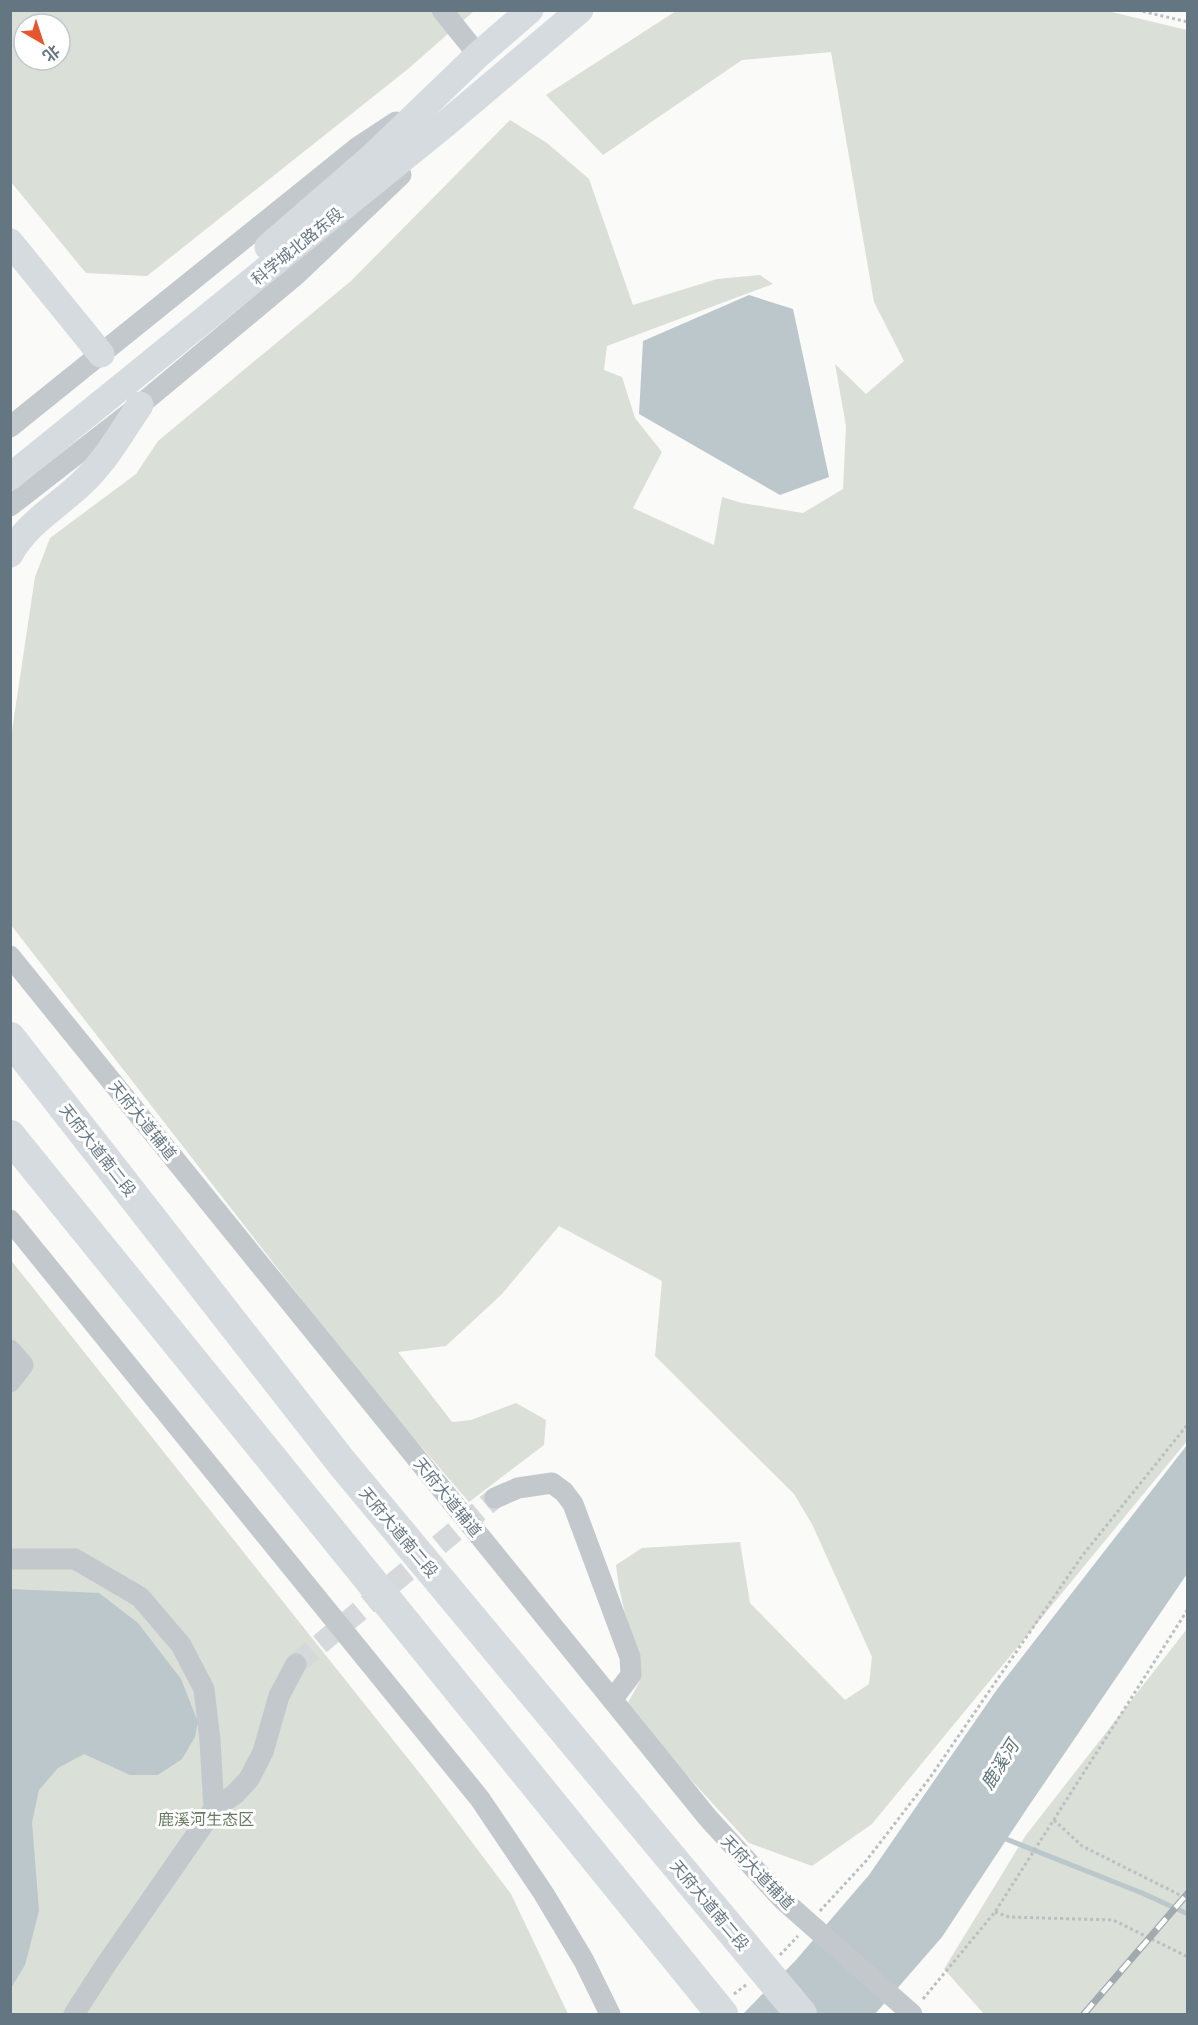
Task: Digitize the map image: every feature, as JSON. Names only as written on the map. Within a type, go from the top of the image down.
[{"type":"highway","name":"天府大道南二段","points":[[10,1038],[342,1463],[801,2014]]},
{"type":"highway","points":[[10,1136],[724,2008]]},
{"type":"main road","name":"科学城北路东段","points":[[10,456],[248,264],[373,156],[478,55],[530,10]]},
{"type":"main road","name":"科学城北路东段","points":[[10,477],[443,126],[580,10]]},
{"type":"main road","points":[[10,242],[95,359]]},
{"type":"main road","points":[[10,270],[95,359]]},
{"type":"main road","points":[[10,554],[30,527],[83,483],[100,463],[140,405]]},
{"type":"street","points":[[442,10],[478,55]]},
{"type":"street","points":[[10,428],[358,147],[443,90]]},
{"type":"street","points":[[10,506],[140,405],[296,275],[398,177],[443,126]]},
{"type":"street","name":"天府大道辅道","points":[[10,956],[708,1818],[783,1900],[915,2010]]},
{"type":"street","points":[[10,1220],[480,1799],[544,1894],[584,1961],[610,2014]]},
{"type":"street","points":[[10,1350],[23,1365],[10,1382]]},
{"type":"street","points":[[495,1498],[518,1488],[552,1483],[564,1492],[573,1504],[630,1658],[631,1675],[612,1700]]},
{"type":"street","points":[[10,1559],[75,1559],[140,1597],[181,1645],[204,1689],[214,1809]]},
{"type":"street","points":[[74,2014],[214,1809],[235,1794],[249,1779],[263,1752],[279,1696],[296,1664]]},
{"type":"path","points":[[1137,10],[1188,22]]},
{"type":"path","points":[[814,1918],[866,1861],[929,1779],[1082,1556],[1188,1424]]},
{"type":"path","points":[[915,2010],[995,1912],[1188,1609]]},
{"type":"path","points":[[1054,1820],[1082,1846],[1188,1899]]},
{"type":"path","points":[[995,1912],[1010,1917],[1113,1920],[1188,1957]]},
{"type":"path","points":[[777,1959],[799,1934]]},
{"type":"path","points":[[724,2008],[752,1980]]},
{"type":"green space","points":[[1103,10],[1187,30],[1187,1441],[872,1824],[812,1866],[749,1843],[625,1708],[640,1681],[616,1565],[642,1548],[740,1542],[750,1603],[845,1700],[869,1684],[872,1657],[812,1524],[794,1494],[655,1356],[662,1281],[559,1226],[502,1294],[446,1346],[398,1352],[452,1422],[471,1420],[516,1403],[546,1420],[544,1445],[469,1502],[369,1386],[11,925],[11,737],[35,577],[50,538],[136,474],[158,441],[351,281],[510,120],[547,143],[589,179],[633,305],[717,279],[760,275],[773,284],[607,346],[604,370],[622,377],[635,418],[662,452],[633,508],[714,545],[722,497],[742,503],[803,513],[843,489],[846,426],[835,364],[866,394],[904,361],[874,302],[831,52],[742,60],[603,155],[546,95],[676,11]]},
{"type":"green space","points":[[10,11],[474,11],[408,69],[147,276],[86,273],[11,182]]},
{"type":"green space","name":"鹿溪河生态区","points":[[10,1259],[429,1785],[511,1894],[568,2014],[11,2014]]},
{"type":"green space","points":[[1187,1629],[1187,2014],[984,2014],[944,1969],[1026,1835]]},
{"type":"water","points":[[749,295],[793,309],[829,477],[780,495],[639,414],[643,341]]},
{"type":"water","name":"鹿溪河","points":[[1187,1445],[1187,1574],[942,1937],[875,2014],[743,2014],[796,1960],[869,1875],[998,1688]]},
{"type":"water","points":[[11,1589],[99,1593],[138,1623],[181,1679],[198,1722],[195,1737],[182,1759],[158,1775],[130,1775],[84,1754],[58,1768],[39,1790],[32,1822],[39,1911],[25,1965],[11,1988]]},
{"type":"waterway","points":[[1001,1837],[1142,1893],[1188,1914]]},
{"type":"tunnel","points":[[296,1664],[495,1498]]},
{"type":"railway","points":[[1084,2014],[1188,1893]]}]
